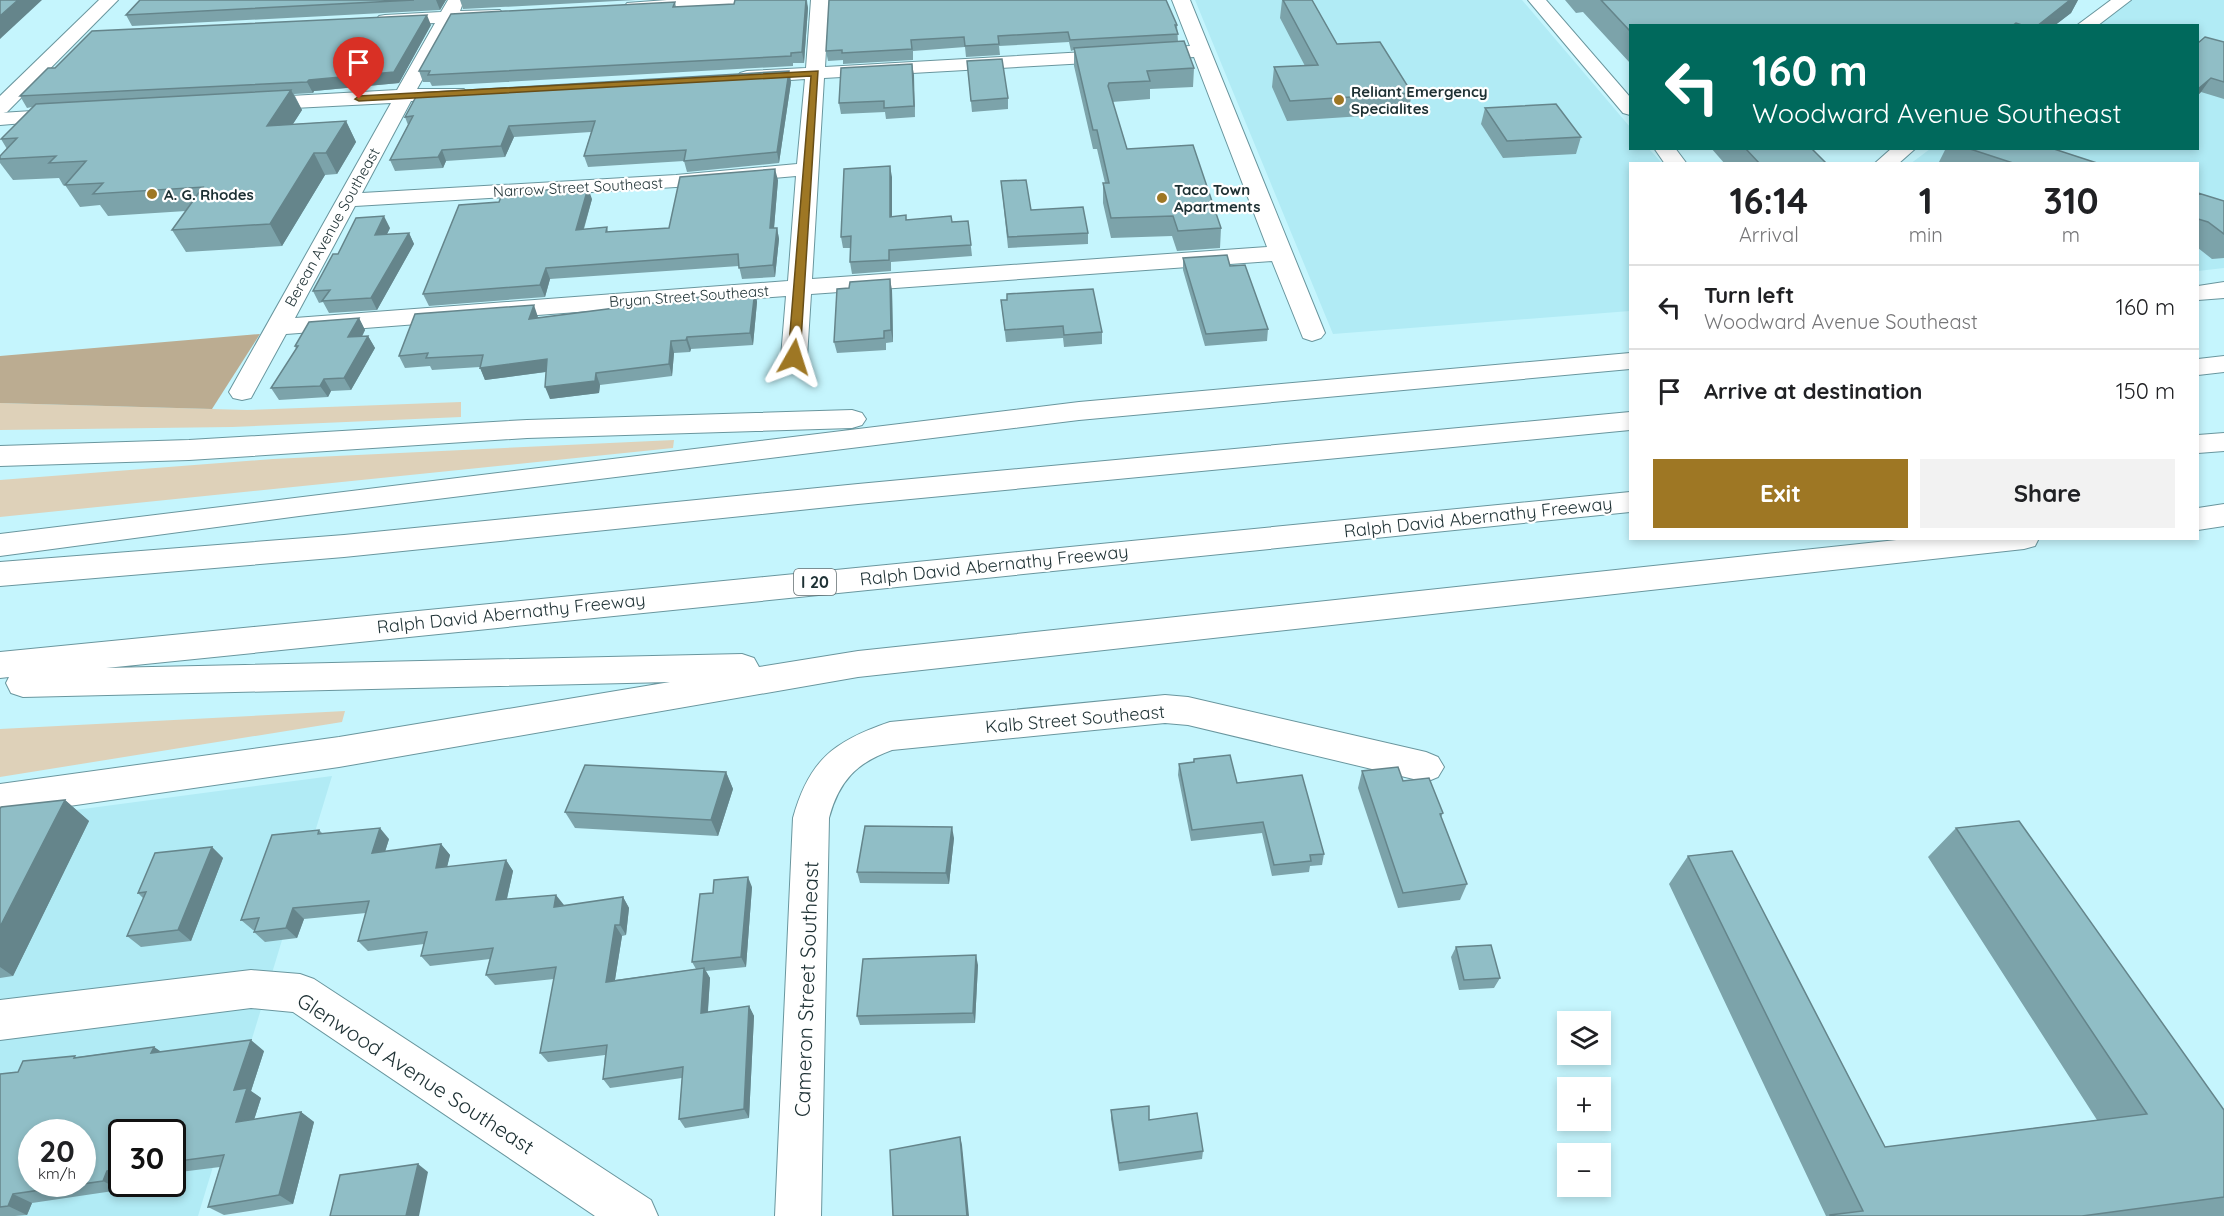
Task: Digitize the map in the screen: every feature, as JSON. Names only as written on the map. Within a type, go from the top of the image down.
[{"type":"main road","points":[[0,108],[109,0]]},
{"type":"main road","points":[[2199,293],[2224,290]]},
{"type":"main road","points":[[2199,310],[2224,308]]},
{"type":"main road","points":[[0,545],[310,504],[1078,411],[1629,361]]},
{"type":"main road","points":[[2199,367],[2224,364]]},
{"type":"main road","points":[[0,456],[189,450],[527,429],[1078,411]]},
{"type":"main road","points":[[0,574],[344,546],[870,492],[1629,421]]},
{"type":"main road","points":[[2199,444],[2224,442]]},
{"type":"main road","name":"Ralph David Abernathy Freeway","points":[[0,665],[1629,502]]},
{"type":"main road","points":[[2199,520],[2224,515]]},
{"type":"main road","points":[[2199,520],[2224,520]]},
{"type":"main road","points":[[0,800],[339,752],[858,664],[2005,540]]},
{"type":"main road","points":[[0,683],[858,664]]},
{"type":"street","points":[[618,8],[768,0]]},
{"type":"street","points":[[794,357],[801,287],[820,0]]},
{"type":"street","points":[[1181,0],[1312,333]]},
{"type":"street","points":[[1537,0],[1629,108]]},
{"type":"street","points":[[2088,24],[2122,0]]},
{"type":"street","points":[[366,21],[453,8],[513,13]]},
{"type":"street","name":"Berean Avenue Southeast","points":[[242,392],[453,8]]},
{"type":"street","points":[[72,36],[104,35]]},
{"type":"street","points":[[725,78],[1201,51]]},
{"type":"street","points":[[238,105],[476,92]]},
{"type":"street","points":[[0,119],[84,114]]},
{"type":"street","points":[[1666,150],[1675,162]]},
{"type":"street","points":[[1887,162],[1903,150]]},
{"type":"street","name":"Narrow Street Southeast","points":[[347,200],[676,181],[808,169]]},
{"type":"street","name":"Bryan Street Southeast","points":[[276,327],[801,287],[1281,254]]},
{"type":"street","name":"Kalb Street Southeast","points":[[834,767],[870,743],[890,736],[1165,709],[1188,711],[1426,766]]},
{"type":"street","name":"Cameron Street Southeast","points":[[798,1216],[811,818],[816,797],[834,767]]},
{"type":"street","name":"Glenwood Avenue Southeast","points":[[0,1020],[251,989],[300,993],[634,1216]]},
{"type":"shaded area","points":[[1195,0],[1522,0],[1629,126],[1629,150],[1650,150],[1661,162],[1629,162],[1629,311],[1333,334]]},
{"type":"shaded area","points":[[2127,0],[2224,0],[2224,268],[2199,271],[2199,162],[1913,162],[1929,150],[2199,150],[2199,24],[2095,24]]},
{"type":"shaded area","points":[[260,334],[212,409],[0,403],[0,356]]},
{"type":"shaded area","points":[[461,402],[461,417],[232,427],[0,430],[0,403],[247,410]]},
{"type":"shaded area","points":[[674,440],[673,448],[0,517],[0,480],[273,459]]},
{"type":"shaded area","points":[[345,711],[342,722],[0,777],[0,729]]},
{"type":"shaded area","points":[[332,776],[198,1216],[0,1216],[0,820]]},
{"type":"building","points":[[0,0],[18,0],[0,16]]},
{"type":"building","points":[[140,0],[414,0],[126,15]]},
{"type":"building","points":[[735,0],[806,0],[802,52],[791,53],[791,56],[428,75],[430,71],[419,71],[451,14],[675,2],[673,7],[734,4]]},
{"type":"building","points":[[829,0],[1166,0],[1177,25],[1175,25],[1178,34],[1070,40],[1068,32],[998,36],[999,44],[965,46],[964,37],[911,40],[912,49],[842,53],[842,50],[826,51]]},
{"type":"building","points":[[1283,0],[1312,0],[1337,44],[1380,42],[1412,93],[1290,101],[1274,67],[1318,65]]},
{"type":"building","points":[[1601,0],[2070,0],[2040,24],[1629,24],[1629,30]]},
{"type":"building","points":[[427,15],[394,72],[307,82],[20,96],[48,68],[55,68],[92,31]]},
{"type":"building","points":[[2205,37],[2224,42],[2224,82],[2211,78],[2199,88],[2199,42]]},
{"type":"building","points":[[1184,41],[1194,68],[1147,71],[1150,81],[1109,83],[1108,86],[1127,149],[1193,145],[1221,228],[1178,231],[1173,216],[1111,218],[1103,183],[1109,183],[1097,130],[1093,130],[1074,48]]},
{"type":"building","points":[[1002,59],[1008,98],[971,101],[967,61]]},
{"type":"building","points":[[912,64],[914,106],[884,108],[884,101],[839,103],[841,68]]},
{"type":"building","points":[[789,71],[777,152],[684,161],[686,150],[584,156],[595,121],[509,126],[501,146],[442,150],[438,157],[390,160],[413,116],[405,117],[418,93]]},
{"type":"building","points":[[291,90],[267,126],[346,121],[326,153],[314,153],[270,224],[172,230],[203,187],[93,194],[103,183],[65,185],[86,161],[49,163],[56,156],[0,159],[0,156],[17,138],[1,139],[36,104]]},
{"type":"building","points":[[1556,104],[1581,137],[1507,141],[1485,108]]},
{"type":"building","points":[[1747,150],[1813,150],[1825,162],[1758,162]]},
{"type":"building","points":[[1973,150],[2057,150],[2094,162],[2010,162]]},
{"type":"building","points":[[890,166],[890,217],[906,215],[906,220],[951,216],[952,222],[968,221],[971,245],[889,250],[889,260],[850,262],[851,236],[841,237],[844,169]]},
{"type":"building","points":[[775,169],[770,228],[777,228],[773,265],[739,268],[738,254],[546,268],[540,285],[423,294],[459,205],[499,202],[503,192],[588,188],[576,230],[607,227],[606,232],[669,228],[680,177]]},
{"type":"building","points":[[1026,180],[1031,210],[1083,207],[1088,233],[1008,237],[1001,181]]},
{"type":"building","points":[[2199,193],[2224,201],[2224,234],[2208,222],[2199,219]]},
{"type":"building","points":[[384,216],[375,235],[409,233],[371,298],[322,301],[330,290],[313,291],[333,254],[338,254],[356,218]]},
{"type":"building","points":[[1227,255],[1230,266],[1245,265],[1268,329],[1206,334],[1183,258]]},
{"type":"building","points":[[890,279],[891,330],[884,331],[884,338],[834,342],[837,289],[849,288],[850,282]]},
{"type":"building","points":[[1093,289],[1102,332],[1064,335],[1063,326],[1005,330],[1001,300],[1007,300],[1007,294]]},
{"type":"building","points":[[755,290],[750,333],[687,337],[686,340],[671,341],[669,364],[596,373],[595,381],[545,387],[547,359],[480,368],[483,355],[426,358],[428,353],[399,356],[415,314],[534,305],[529,319]]},
{"type":"building","points":[[359,318],[348,337],[368,336],[344,378],[324,379],[320,386],[271,388],[298,346],[295,346],[309,322]]},
{"type":"building","points":[[1230,755],[1237,783],[1302,775],[1324,854],[1310,855],[1311,861],[1274,865],[1263,822],[1192,830],[1179,764],[1194,762],[1194,759]]},
{"type":"building","points":[[585,765],[726,772],[711,820],[565,812]]},
{"type":"building","points":[[1398,767],[1403,781],[1429,778],[1467,884],[1403,893],[1362,771]]},
{"type":"building","points":[[65,800],[0,927],[1,807]]},
{"type":"building","points":[[2019,821],[2224,1110],[2224,1197],[2082,1216],[1830,1216],[1863,1211],[1688,856],[1732,851],[1885,1147],[2147,1114],[1956,828]]},
{"type":"building","points":[[865,826],[952,827],[946,873],[857,872]]},
{"type":"building","points":[[380,828],[372,853],[441,844],[436,868],[506,860],[496,900],[556,895],[554,907],[623,897],[620,925],[615,925],[606,982],[704,968],[701,1013],[749,1006],[744,1109],[679,1119],[683,1067],[603,1079],[607,1045],[540,1053],[556,967],[486,975],[493,948],[421,956],[427,932],[358,941],[369,901],[293,908],[286,928],[254,932],[259,918],[241,920],[272,835],[319,830],[318,834]]},
{"type":"building","points":[[212,847],[178,930],[127,936],[146,892],[138,893],[155,853]]},
{"type":"building","points":[[748,877],[741,957],[692,962],[700,894],[713,893],[714,880]]},
{"type":"building","points":[[1491,945],[1500,978],[1464,980],[1456,947]]},
{"type":"building","points":[[976,955],[973,1013],[857,1016],[863,959]]},
{"type":"building","points":[[251,1040],[234,1090],[247,1088],[236,1122],[301,1112],[279,1195],[208,1207],[224,1155],[186,1160],[186,1119],[108,1119],[108,1171],[103,1181],[96,1182],[96,1119],[18,1119],[18,1193],[13,1194],[8,1206],[0,1207],[0,1074],[18,1072],[23,1061],[75,1056],[74,1058],[154,1047],[151,1053]]},
{"type":"building","points":[[1149,1106],[1149,1120],[1197,1113],[1203,1151],[1119,1163],[1111,1110]]},
{"type":"building","points":[[960,1137],[967,1216],[893,1216],[890,1150]]},
{"type":"building","points":[[418,1164],[406,1216],[330,1216],[340,1175]]},
{"type":"place","name":"Reliant Emergency Specialites","points":[[1339,100]]},
{"type":"place","name":"A. G. Rhodes","points":[[152,194]]},
{"type":"place","name":"Taco Town Apartments","points":[[1162,198]]},
{"type":"route","points":[[359,99],[815,73],[794,357]]}]
